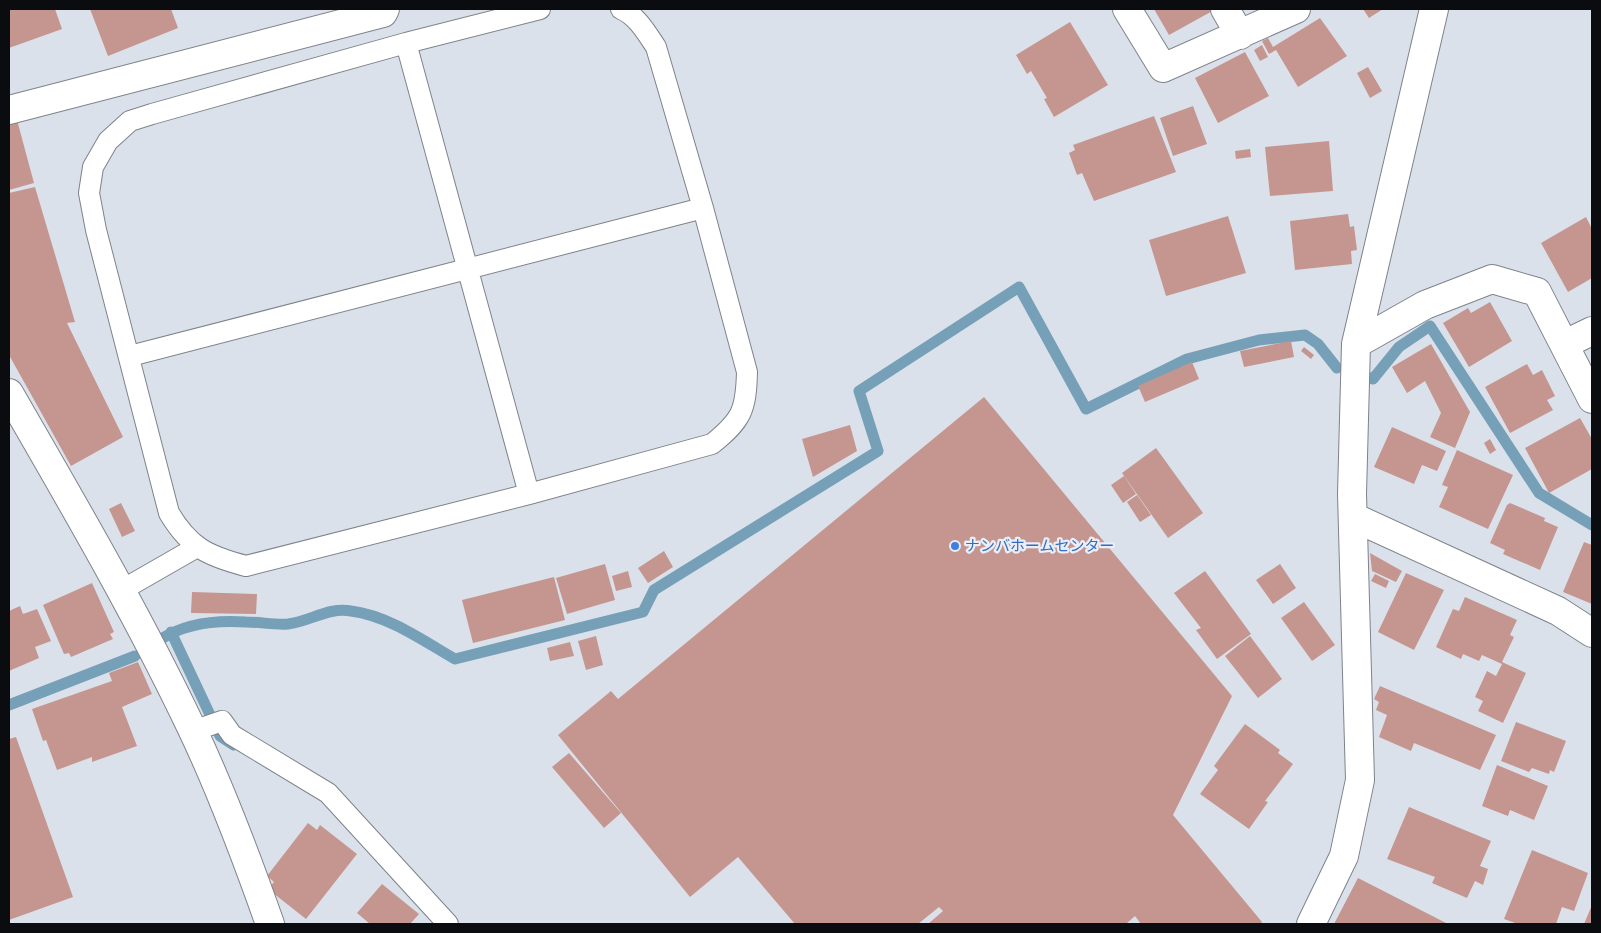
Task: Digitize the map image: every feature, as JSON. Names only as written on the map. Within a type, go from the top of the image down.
[{"type":"street","points":[[9,110],[383,13],[385,9]]},
{"type":"street","points":[[1127,9],[1163,68],[1296,9]]},
{"type":"street","points":[[1225,9],[1240,35]]},
{"type":"street","points":[[1311,924],[1344,856],[1360,780],[1353,517],[1356,344],[1434,9]]},
{"type":"street","points":[[1356,344],[1425,305],[1492,279],[1537,292],[1592,398]]},
{"type":"street","points":[[1564,344],[1592,331]]},
{"type":"street","points":[[9,393],[122,590],[207,726],[239,836],[270,924]]},
{"type":"street","points":[[1353,517],[1558,611],[1592,633]]},
{"type":"lane","points":[[540,9],[406,43],[152,114],[130,122],[108,141],[93,167],[89,193],[96,230],[169,512],[181,532],[198,547],[216,558],[246,566],[529,494],[712,444],[728,431],[741,415],[746,393],[747,372],[703,208],[656,47],[643,27],[627,12],[620,9]]},
{"type":"lane","points":[[406,43],[529,494]]},
{"type":"lane","points":[[130,356],[703,208]]},
{"type":"lane","points":[[122,590],[198,547]]},
{"type":"lane","points":[[207,726],[222,721],[232,736],[328,793],[448,924]]},
{"type":"building","points":[[9,9],[55,9],[62,29],[9,48]]},
{"type":"building","points":[[90,9],[171,9],[178,28],[108,56]]},
{"type":"building","points":[[1154,9],[1216,9],[1169,35]]},
{"type":"building","points":[[1363,9],[1383,9],[1369,18]]},
{"type":"building","points":[[1320,18],[1347,56],[1298,87],[1276,50],[1269,54],[1262,41],[1268,38],[1273,47]]},
{"type":"building","points":[[1070,22],[1108,85],[1054,117],[1044,99],[1047,98],[1031,71],[1027,74],[1016,55]]},
{"type":"building","points":[[1262,45],[1268,57],[1260,61],[1254,50]]},
{"type":"building","points":[[1245,52],[1269,96],[1218,123],[1195,78]]},
{"type":"building","points":[[1368,67],[1382,91],[1370,98],[1357,73]]},
{"type":"building","points":[[1193,106],[1207,144],[1173,156],[1160,118]]},
{"type":"building","points":[[1154,116],[1176,172],[1094,201],[1082,173],[1077,175],[1069,153],[1075,150],[1073,145]]},
{"type":"building","points":[[17,120],[34,183],[9,190],[9,122]]},
{"type":"building","points":[[1329,141],[1333,191],[1270,196],[1265,147]]},
{"type":"building","points":[[1250,149],[1251,157],[1236,159],[1235,151]]},
{"type":"building","points":[[35,187],[75,322],[67,323],[123,437],[71,466],[9,355],[9,193]]},
{"type":"building","points":[[1348,214],[1350,227],[1354,226],[1357,250],[1351,251],[1352,264],[1295,270],[1290,221]]},
{"type":"building","points":[[1228,216],[1246,273],[1166,296],[1149,240]]},
{"type":"building","points":[[1586,217],[1592,229],[1592,278],[1568,292],[1541,243]]},
{"type":"building","points":[[1490,302],[1512,341],[1469,367],[1443,323],[1468,308],[1471,313]]},
{"type":"building","points":[[1291,341],[1294,357],[1244,367],[1240,351]]},
{"type":"building","points":[[1431,344],[1470,412],[1455,448],[1430,437],[1441,413],[1425,381],[1407,393],[1392,367]]},
{"type":"building","points":[[1304,347],[1314,355],[1311,359],[1301,351]]},
{"type":"building","points":[[1192,362],[1199,379],[1145,402],[1138,386]]},
{"type":"building","points":[[1527,364],[1533,375],[1542,370],[1555,396],[1547,400],[1553,410],[1510,433],[1485,387]]},
{"type":"building","name":"ナンバホームセンター","points":[[984,397],[1232,696],[1173,815],[1262,922],[1260,924],[1141,924],[1135,916],[1126,924],[928,924],[943,911],[939,907],[918,924],[795,924],[738,857],[690,897],[558,735],[611,691],[618,699]]},
{"type":"building","points":[[1580,418],[1592,439],[1592,469],[1549,493],[1525,448]]},
{"type":"building","points":[[850,425],[857,451],[813,477],[802,439]]},
{"type":"building","points":[[1392,427],[1446,451],[1437,471],[1422,465],[1414,484],[1374,467]]},
{"type":"building","points":[[1490,439],[1496,450],[1490,454],[1484,443]]},
{"type":"building","points":[[1156,448],[1203,513],[1168,538],[1122,473]]},
{"type":"building","points":[[1457,450],[1513,475],[1488,529],[1439,507],[1448,487],[1442,485]]},
{"type":"building","points":[[1124,476],[1136,494],[1123,503],[1111,485]]},
{"type":"building","points":[[1137,495],[1151,515],[1140,522],[1127,502]]},
{"type":"building","points":[[121,503],[135,531],[122,537],[109,509]]},
{"type":"building","points":[[1510,503],[1545,518],[1544,521],[1558,527],[1540,570],[1503,554],[1505,550],[1490,543],[1507,505]]},
{"type":"building","points":[[1584,542],[1592,545],[1592,604],[1563,592]]},
{"type":"building","points":[[664,551],[673,567],[648,583],[638,568]]},
{"type":"building","points":[[1370,553],[1402,571],[1396,582],[1372,571]]},
{"type":"building","points":[[605,564],[615,600],[567,614],[556,578]]},
{"type":"building","points":[[1280,564],[1296,588],[1273,604],[1256,580]]},
{"type":"building","points":[[628,571],[632,587],[616,591],[612,576]]},
{"type":"building","points":[[1205,571],[1251,634],[1217,659],[1196,630],[1201,628],[1174,593]]},
{"type":"building","points":[[1406,573],[1444,590],[1414,650],[1378,632]]},
{"type":"building","points":[[1375,574],[1389,581],[1386,588],[1371,581]]},
{"type":"building","points":[[554,577],[565,620],[473,643],[462,600]]},
{"type":"building","points":[[92,583],[114,632],[110,634],[113,639],[71,657],[69,653],[64,654],[43,605]]},
{"type":"building","points":[[192,592],[257,594],[256,614],[191,613]]},
{"type":"building","points":[[1465,597],[1517,620],[1510,635],[1514,637],[1502,662],[1526,673],[1503,723],[1478,711],[1483,701],[1475,697],[1487,671],[1496,676],[1502,664],[1482,655],[1479,661],[1463,654],[1461,659],[1436,647],[1453,609],[1459,611]]},
{"type":"building","points":[[1304,602],[1335,645],[1312,661],[1281,618]]},
{"type":"building","points":[[20,606],[23,614],[37,609],[51,641],[35,647],[39,658],[9,671],[9,611]]},
{"type":"building","points":[[596,636],[603,665],[586,670],[578,641]]},
{"type":"building","points":[[1250,636],[1282,679],[1258,698],[1225,656]]},
{"type":"building","points":[[570,642],[574,656],[550,661],[547,648]]},
{"type":"building","points":[[138,662],[152,694],[122,707],[137,746],[92,762],[92,757],[57,770],[46,740],[43,741],[32,709],[112,681],[109,673]]},
{"type":"building","points":[[1380,686],[1496,735],[1480,770],[1414,743],[1411,751],[1379,737],[1387,715],[1376,710],[1379,702],[1374,699]]},
{"type":"building","points":[[1516,722],[1566,741],[1554,772],[1550,770],[1549,774],[1532,768],[1529,772],[1501,761]]},
{"type":"building","points":[[1245,724],[1280,750],[1278,753],[1293,764],[1265,801],[1268,802],[1249,829],[1200,794],[1218,770],[1214,766]]},
{"type":"building","points":[[16,737],[73,897],[9,920],[9,739]]},
{"type":"building","points":[[569,753],[621,813],[604,828],[552,767]]},
{"type":"building","points":[[1497,765],[1548,786],[1534,820],[1510,810],[1508,816],[1482,806]]},
{"type":"building","points":[[1409,807],[1491,841],[1480,866],[1488,869],[1483,885],[1475,881],[1467,898],[1432,883],[1435,877],[1387,859]]},
{"type":"building","points":[[308,823],[317,830],[320,825],[357,854],[306,919],[268,889],[274,882],[267,876]]},
{"type":"building","points":[[1532,850],[1588,873],[1574,911],[1562,907],[1556,924],[1518,924],[1504,919]]},
{"type":"building","points":[[1358,878],[1448,924],[1334,924]]},
{"type":"building","points":[[382,884],[419,914],[410,924],[370,924],[357,913]]},
{"type":"building","points":[[1592,905],[1592,924],[1584,924]]},
{"type":"waterway","points":[[161,639],[181,629],[213,622],[288,624],[343,610],[365,614],[392,623],[455,659],[643,612],[654,590],[878,451],[859,391],[1019,287],[1086,409],[1187,359],[1259,340],[1305,335],[1318,344],[1337,368]]},
{"type":"waterway","points":[[1367,377],[1373,379],[1399,347],[1430,326],[1539,493],[1592,525]]},
{"type":"waterway","points":[[171,632],[220,736],[234,745]]},
{"type":"waterway","points":[[9,705],[135,656]]},
{"type":"place","name":"ナンバホームセンター","points":[[955,546]]}]
